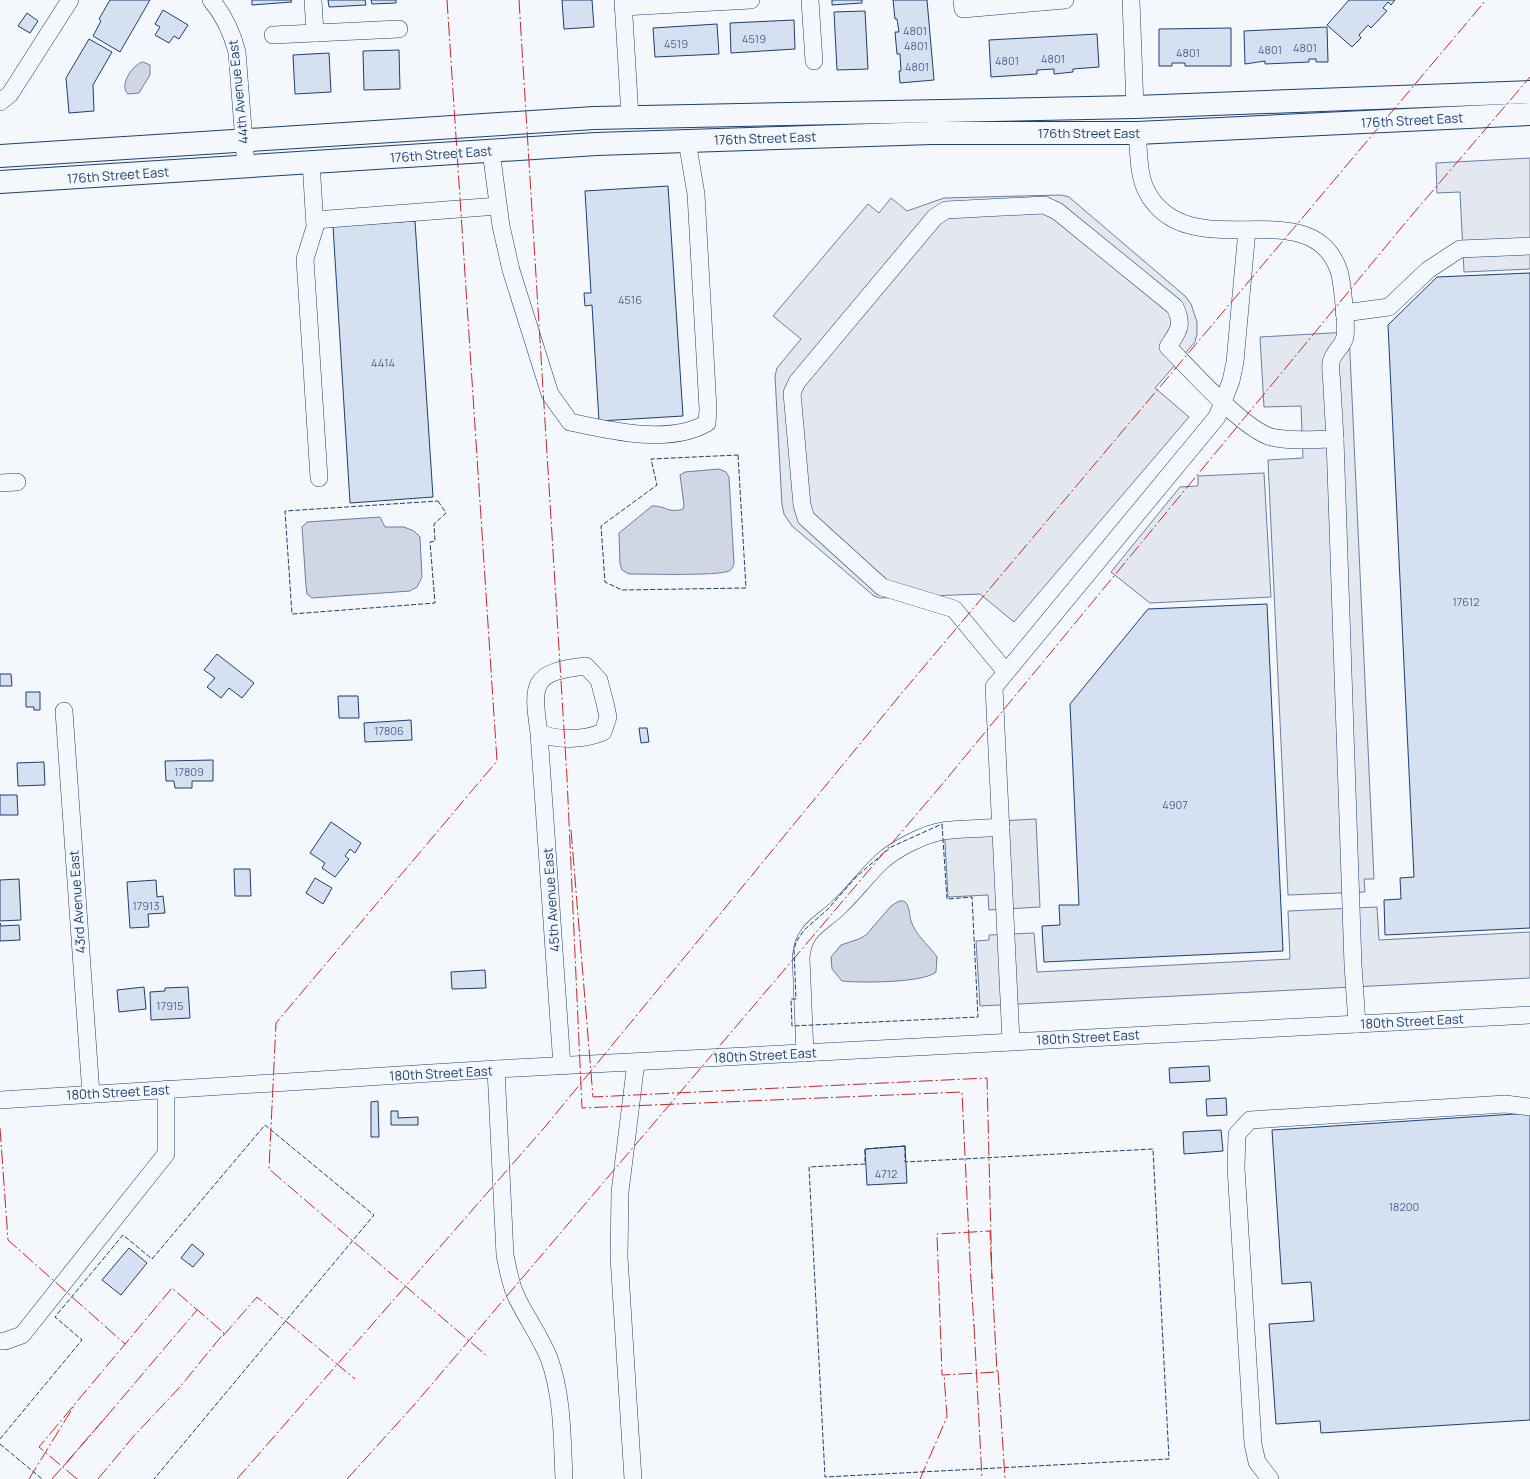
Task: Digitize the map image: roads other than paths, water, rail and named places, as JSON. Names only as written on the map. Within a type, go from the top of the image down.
[{"type":"main road","name":"176th Street East","points":[[0,156],[594,118],[1104,108],[1530,92]]},
{"type":"main road","points":[[932,133],[936,124],[940,123],[1018,121],[1072,117],[1104,108]]},
{"type":"main road","name":"176th Street East","points":[[0,182],[596,144],[932,133],[1137,133],[1530,114]]},
{"type":"street","points":[[0,102],[10,94],[70,0]]},
{"type":"street","name":"44th Avenue East","points":[[211,0],[218,8],[234,41],[237,52],[246,166]]},
{"type":"street","points":[[313,0],[315,32]]},
{"type":"street","points":[[630,117],[623,3],[752,0]]},
{"type":"street","points":[[810,0],[814,61]]},
{"type":"street","points":[[962,0],[962,10],[1065,0]]},
{"type":"street","points":[[1131,0],[1135,107]]},
{"type":"street","points":[[273,35],[399,29]]},
{"type":"street","points":[[1137,133],[1142,178],[1146,191],[1156,207],[1165,215],[1184,226],[1247,230],[1284,230],[1300,233],[1322,243],[1330,252],[1339,271],[1345,336],[1331,364],[1335,439],[1353,965],[1357,1024]]},
{"type":"street","points":[[491,151],[498,206],[511,270],[550,394],[570,422],[609,430],[662,435],[695,430],[707,423],[708,409],[696,194],[687,141]]},
{"type":"street","points":[[311,162],[315,227],[305,259],[320,478]]},
{"type":"street","points":[[1006,672],[954,609],[882,587],[806,518],[802,506],[792,393],[797,382],[935,217],[946,210],[1044,205],[1057,211],[1175,307],[1180,318],[1180,329],[1168,347],[1224,403],[1259,432],[1281,439],[1335,439]]},
{"type":"street","points":[[315,220],[498,206]]},
{"type":"street","points":[[1011,1041],[994,687],[1209,427],[1224,403],[1235,362],[1247,230]]},
{"type":"street","points":[[1344,313],[1389,307],[1428,270],[1460,249],[1530,246]]},
{"type":"street","points":[[0,483],[17,482]]},
{"type":"street","points":[[586,666],[599,680],[608,717],[603,732],[592,737],[570,739],[546,736],[539,733],[534,700],[537,686],[545,676],[554,671],[586,666]]},
{"type":"street","name":"43rd Avenue East","points":[[64,711],[91,1094]]},
{"type":"street","name":"45th Avenue East","points":[[539,733],[562,1066]]},
{"type":"street","points":[[805,1053],[801,958],[802,946],[805,938],[810,932],[840,907],[868,875],[895,851],[942,831],[1001,827]]},
{"type":"street","name":"180th Street East","points":[[0,1100],[496,1069],[1530,1015]]},
{"type":"street","points":[[633,1479],[619,1257],[620,1192],[636,1062]]},
{"type":"street","points":[[496,1069],[505,1255],[509,1276],[516,1296],[540,1337],[549,1359],[560,1396],[564,1479]]},
{"type":"street","points":[[0,1341],[5,1341],[22,1335],[166,1154],[166,1090]]},
{"type":"street","points":[[1270,1479],[1257,1462],[1253,1444],[1236,1168],[1237,1134],[1250,1120],[1505,1104],[1530,1107]]}]
